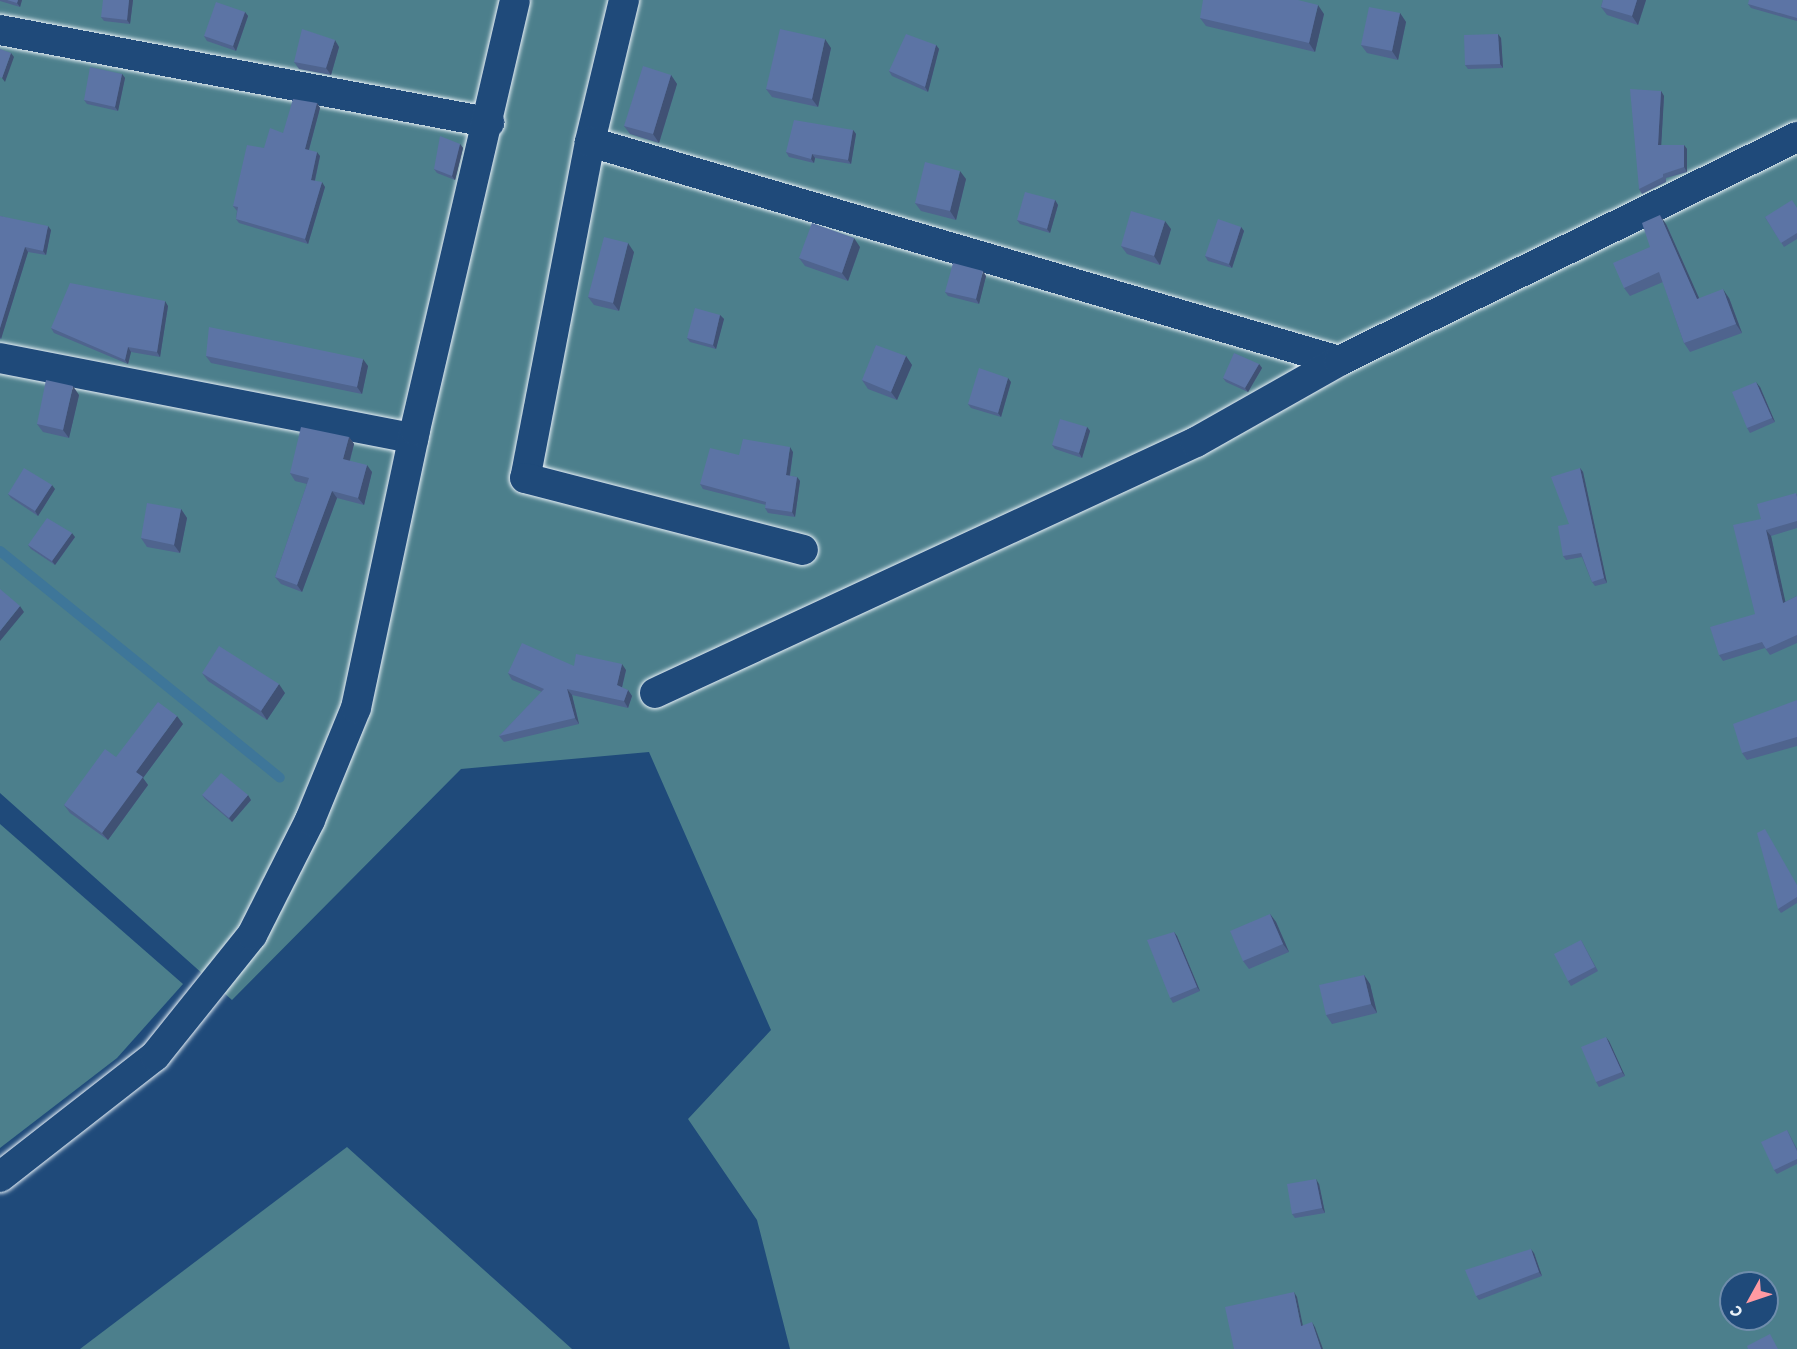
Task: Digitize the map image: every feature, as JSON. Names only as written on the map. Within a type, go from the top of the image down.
[{"type":"street","points":[[0,1177],[155,1056],[252,934],[310,819],[357,708],[413,438],[489,122],[514,0]]},
{"type":"street","points":[[624,0],[591,142],[525,478],[803,550]]},
{"type":"street","points":[[0,30],[489,122]]},
{"type":"street","points":[[655,693],[1196,442],[1339,361],[1797,137]]},
{"type":"street","points":[[591,142],[1339,361]]},
{"type":"street","points":[[0,358],[413,438]]},
{"type":"green space","points":[[0,0],[1797,0],[1797,1349],[790,1349],[757,1220],[688,1119],[771,1030],[649,752],[461,769],[232,1000],[0,793]]},
{"type":"green space","points":[[0,824],[183,984],[117,1058],[0,1148]]},
{"type":"green space","points":[[347,1147],[572,1349],[80,1349]]},
{"type":"building","points":[[103,0],[129,0],[127,20],[101,17]]},
{"type":"building","points":[[1203,0],[1298,0],[1318,5],[1309,43],[1200,18]]},
{"type":"building","points":[[1603,0],[1637,0],[1632,16],[1601,7]]},
{"type":"building","points":[[1749,0],[1797,0],[1797,18],[1748,4]]},
{"type":"building","points":[[216,2],[245,12],[233,46],[204,36]]},
{"type":"building","points":[[1369,7],[1400,13],[1392,51],[1361,45]]},
{"type":"building","points":[[302,29],[335,40],[326,68],[294,62]]},
{"type":"building","points":[[780,29],[825,39],[812,99],[766,89]]},
{"type":"building","points":[[906,34],[936,45],[925,87],[889,71]]},
{"type":"building","points":[[1498,34],[1500,64],[1465,65],[1464,35]]},
{"type":"building","points":[[0,49],[11,53],[2,78],[0,77]]},
{"type":"building","points":[[643,66],[671,75],[653,134],[624,126]]},
{"type":"building","points":[[90,67],[122,74],[115,107],[84,100]]},
{"type":"building","points":[[1630,89],[1661,91],[1658,145],[1684,145],[1684,167],[1663,174],[1663,177],[1639,189]]},
{"type":"building","points":[[293,99],[317,103],[305,149],[317,152],[311,180],[322,182],[305,239],[236,219],[238,207],[233,206],[247,145],[264,148],[270,128],[283,133]]},
{"type":"building","points":[[794,120],[853,130],[848,160],[812,154],[811,159],[786,152]]},
{"type":"building","points":[[440,136],[460,144],[452,176],[434,169]]},
{"type":"building","points":[[925,162],[960,171],[950,211],[915,203]]},
{"type":"building","points":[[1025,192],[1055,200],[1047,229],[1017,220]]},
{"type":"building","points":[[1792,200],[1797,208],[1797,233],[1781,243],[1765,217]]},
{"type":"building","points":[[1131,211],[1165,221],[1154,256],[1121,246]]},
{"type":"building","points":[[1660,215],[1697,299],[1723,289],[1736,324],[1684,343],[1659,272],[1624,288],[1613,263],[1650,247],[1642,223]]},
{"type":"building","points":[[0,216],[48,226],[43,251],[25,247],[0,328]]},
{"type":"building","points":[[1218,219],[1241,227],[1229,264],[1205,256]]},
{"type":"building","points":[[812,223],[854,238],[842,273],[799,258]]},
{"type":"building","points":[[604,237],[628,243],[613,303],[588,297]]},
{"type":"building","points":[[953,263],[983,271],[976,299],[945,292]]},
{"type":"building","points":[[70,283],[165,301],[157,352],[128,347],[125,360],[51,328]]},
{"type":"building","points":[[695,308],[720,315],[713,345],[687,338]]},
{"type":"building","points":[[209,327],[363,359],[357,387],[206,356]]},
{"type":"building","points":[[876,345],[906,356],[891,392],[862,380]]},
{"type":"building","points":[[1234,353],[1259,364],[1245,388],[1223,378]]},
{"type":"building","points":[[979,368],[1008,378],[998,413],[968,404]]},
{"type":"building","points":[[46,380],[73,386],[63,430],[37,424]]},
{"type":"building","points":[[1756,382],[1772,418],[1747,428],[1732,392]]},
{"type":"building","points":[[1060,419],[1087,427],[1079,453],[1052,445]]},
{"type":"building","points":[[301,427],[349,437],[343,459],[367,465],[358,498],[332,491],[297,585],[275,577],[309,478],[290,473]]},
{"type":"building","points":[[743,439],[790,447],[786,475],[797,477],[792,512],[765,508],[766,502],[700,484],[710,448],[739,455]]},
{"type":"building","points":[[24,468],[52,485],[35,511],[8,494]]},
{"type":"building","points":[[1580,468],[1604,578],[1592,582],[1581,553],[1563,556],[1558,526],[1569,524],[1551,477]]},
{"type":"building","points":[[1796,493],[1797,521],[1766,530],[1783,603],[1797,596],[1797,635],[1766,649],[1762,642],[1719,655],[1710,627],[1755,614],[1733,525],[1761,519],[1757,504]]},
{"type":"building","points":[[147,503],[181,509],[174,545],[141,538]]},
{"type":"building","points":[[47,518],[72,533],[52,561],[28,545]]},
{"type":"building","points":[[0,589],[20,606],[0,631]]},
{"type":"building","points":[[522,643],[574,666],[576,654],[622,664],[617,685],[628,690],[624,701],[567,689],[575,718],[499,736],[544,689],[508,673]]},
{"type":"building","points":[[219,646],[279,684],[261,711],[202,673]]},
{"type":"building","points":[[1797,700],[1797,737],[1742,753],[1733,724]]},
{"type":"building","points":[[158,702],[177,716],[136,772],[143,777],[102,833],[64,805],[105,749],[116,757]]},
{"type":"building","points":[[221,773],[248,795],[229,818],[202,795]]},
{"type":"building","points":[[1765,829],[1797,885],[1797,897],[1778,909],[1757,833]]},
{"type":"building","points":[[1270,914],[1283,944],[1243,961],[1230,931]]},
{"type":"building","points":[[1174,932],[1197,987],[1170,998],[1147,940]]},
{"type":"building","points":[[1581,940],[1595,967],[1568,981],[1554,954]]},
{"type":"building","points":[[1364,975],[1371,1004],[1326,1015],[1319,985]]},
{"type":"building","points":[[1606,1037],[1622,1072],[1596,1082],[1581,1047]]},
{"type":"building","points":[[1787,1130],[1797,1151],[1797,1159],[1774,1170],[1761,1142]]},
{"type":"building","points":[[1316,1179],[1322,1208],[1292,1214],[1287,1184]]},
{"type":"building","points":[[1531,1249],[1539,1272],[1476,1296],[1465,1270]]},
{"type":"building","points":[[1294,1292],[1301,1326],[1312,1322],[1321,1349],[1234,1349],[1225,1307]]},
{"type":"building","points":[[1770,1334],[1778,1349],[1748,1349],[1747,1346]]},
{"type":"waterway","points":[[0,551],[280,778]]}]
